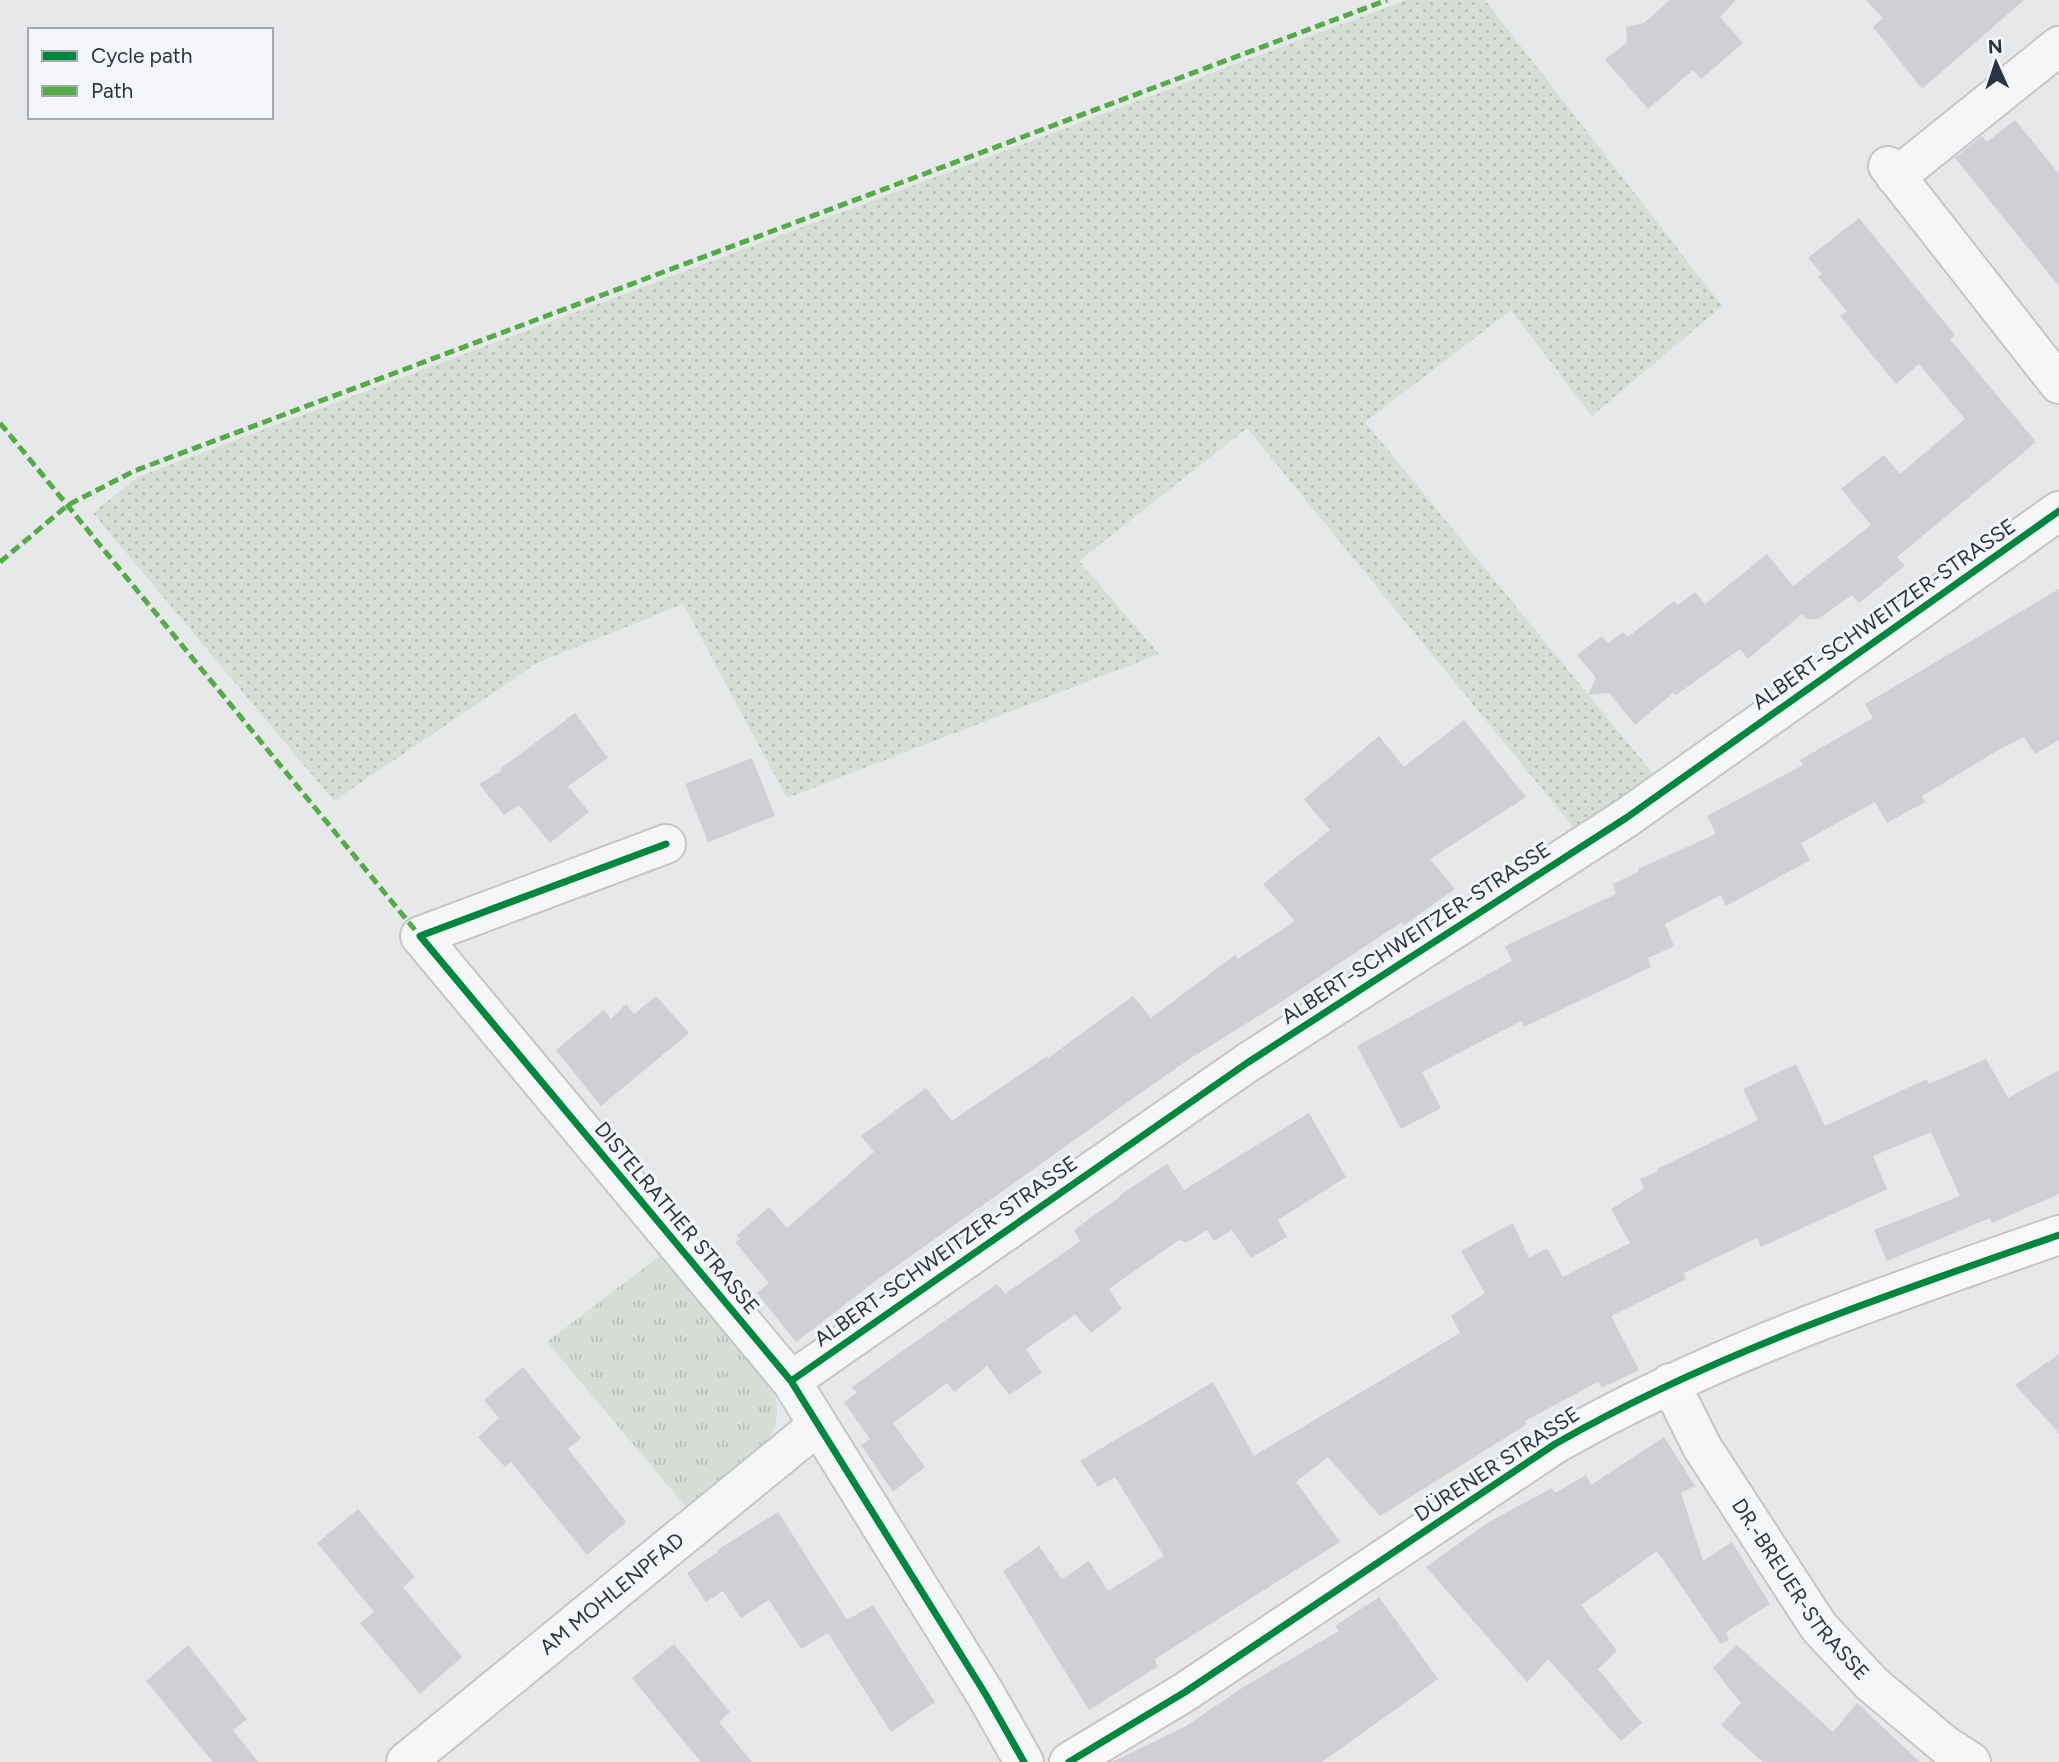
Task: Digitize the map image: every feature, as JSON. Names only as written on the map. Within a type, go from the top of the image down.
[{"type":"main road","name":"DÜRENER STRASSE","points":[[1069,1762],[1242,1655],[1555,1444],[1599,1419],[1670,1383],[1838,1312],[2059,1235]]},
{"type":"street","points":[[2059,46],[1892,171],[2059,384]]},
{"type":"street","name":"ALBERT-SCHWEITZER-STRASSE","points":[[791,1381],[1247,1063],[1626,818],[2059,511]]},
{"type":"street","name":"DISTELRATHER STRASSE","points":[[666,844],[420,936],[791,1381],[986,1695],[1024,1762]]},
{"type":"street","name":"DR.-BREUER-STRASSE","points":[[1670,1383],[1702,1447],[1819,1627],[1872,1684],[1945,1745],[1971,1762]]},
{"type":"street","name":"AM MOHLENPFAD","points":[[406,1762],[817,1426]]},
{"type":"green space","points":[[1406,0],[1485,0],[1722,306],[1592,416],[1511,310],[1365,422],[1654,775],[1574,828],[1247,428],[1079,561],[1159,654],[787,798],[683,604],[537,663],[334,801],[93,513],[138,477]]},
{"type":"green space","points":[[661,1255],[774,1392],[777,1404],[776,1420],[770,1437],[686,1507],[547,1342]]},
{"type":"building","points":[[1670,0],[1736,0],[1720,17],[1743,43],[1701,79],[1693,70],[1648,109],[1605,60],[1627,42],[1626,27],[1644,23]]},
{"type":"building","points":[[1866,0],[2024,0],[1922,89],[1873,27],[1883,18]]},
{"type":"building","points":[[2015,120],[2059,174],[2059,286],[1955,158],[1982,136],[1987,142]]},
{"type":"building","points":[[1859,218],[1955,335],[1950,339],[2036,442],[1897,557],[1905,566],[1859,603],[1852,595],[1818,619],[1806,619],[1802,614],[1748,659],[1740,649],[1676,695],[1673,693],[1635,725],[1609,693],[1588,695],[1596,678],[1577,655],[1602,636],[1608,643],[1623,632],[1628,637],[1674,601],[1678,605],[1695,592],[1705,604],[1767,554],[1793,586],[1871,525],[1841,489],[1884,455],[1900,474],[1965,419],[1919,364],[1896,384],[1840,316],[1847,311],[1818,277],[1822,274],[1808,258]]},
{"type":"building","points":[[2059,589],[2059,740],[2035,754],[2024,737],[1922,796],[1925,802],[1887,823],[1875,802],[1801,843],[1810,860],[1726,906],[1721,895],[1665,924],[1674,946],[1648,958],[1651,967],[1524,1027],[1521,1021],[1422,1072],[1441,1108],[1401,1129],[1357,1046],[1512,961],[1505,946],[1616,894],[1613,884],[1638,872],[1638,869],[1716,834],[1707,816],[1803,765],[1800,760],[1873,718],[1865,704]]},
{"type":"building","points":[[575,713],[608,758],[568,786],[589,812],[550,843],[519,805],[504,815],[479,784],[501,771],[500,769]]},
{"type":"building","points":[[1464,720],[1526,797],[1430,859],[1455,889],[1404,925],[1402,922],[1186,1061],[877,1280],[796,1342],[757,1293],[769,1283],[735,1242],[740,1239],[737,1235],[769,1207],[787,1228],[874,1152],[861,1136],[926,1088],[952,1121],[1047,1056],[1048,1058],[1133,996],[1151,1018],[1235,955],[1238,959],[1295,921],[1263,884],[1330,830],[1304,799],[1379,736],[1404,767]]},
{"type":"building","points":[[752,758],[775,816],[708,842],[685,784]]},
{"type":"building","points":[[656,996],[689,1033],[601,1106],[556,1050],[604,1010],[611,1019],[626,1004],[634,1014]]},
{"type":"building","points":[[1986,1059],[2008,1098],[2059,1070],[2059,1194],[1992,1223],[1990,1218],[1887,1261],[1874,1230],[1960,1196],[1931,1132],[1873,1156],[1887,1189],[1761,1247],[1757,1238],[1684,1273],[1686,1279],[1611,1316],[1639,1370],[1602,1388],[1598,1382],[1525,1421],[1527,1424],[1380,1516],[1328,1457],[1296,1482],[1340,1542],[1155,1659],[1157,1667],[1089,1710],[1003,1571],[1039,1546],[1062,1579],[1089,1561],[1108,1591],[1164,1556],[1115,1477],[1098,1487],[1080,1461],[1213,1382],[1254,1456],[1460,1333],[1451,1316],[1485,1293],[1461,1251],[1513,1223],[1529,1258],[1547,1248],[1563,1277],[1630,1243],[1611,1209],[1644,1189],[1640,1179],[1758,1120],[1743,1089],[1796,1064],[1825,1126],[1927,1079],[1929,1084]]},
{"type":"building","points":[[1309,1113],[1346,1177],[1278,1220],[1287,1237],[1251,1258],[1232,1230],[1214,1241],[1207,1230],[1186,1243],[1179,1240],[1109,1289],[1122,1309],[1091,1333],[1075,1314],[1026,1349],[1042,1373],[1009,1395],[987,1366],[954,1392],[947,1383],[893,1423],[925,1467],[893,1492],[861,1445],[870,1439],[844,1402],[857,1393],[852,1387],[997,1284],[1005,1294],[1042,1268],[1080,1241],[1074,1230],[1167,1164],[1184,1190]]},
{"type":"building","points":[[2059,1354],[2059,1433],[2015,1385]]},
{"type":"building","points":[[523,1367],[581,1438],[568,1449],[626,1522],[587,1555],[511,1462],[505,1467],[478,1437],[499,1418],[484,1400]]},
{"type":"building","points":[[1664,1437],[1695,1486],[1681,1493],[1703,1561],[1732,1542],[1770,1604],[1726,1632],[1729,1640],[1721,1644],[1657,1551],[1581,1605],[1617,1651],[1598,1669],[1642,1723],[1621,1741],[1548,1659],[1527,1682],[1426,1567],[1489,1522],[1552,1488],[1555,1493],[1586,1475],[1591,1485]]},
{"type":"building","points":[[358,1509],[415,1577],[403,1587],[462,1657],[420,1694],[360,1623],[374,1612],[317,1543]]},
{"type":"building","points":[[778,1512],[847,1620],[873,1605],[935,1702],[891,1732],[828,1633],[801,1649],[769,1600],[741,1618],[723,1591],[706,1602],[687,1573],[718,1552],[717,1550]]},
{"type":"building","points":[[1379,1597],[1438,1679],[1322,1762],[1112,1762],[1186,1726],[1245,1686],[1339,1631],[1335,1626]]},
{"type":"building","points":[[674,1644],[730,1712],[719,1722],[752,1762],[701,1762],[632,1678]]},
{"type":"building","points":[[188,1645],[247,1719],[233,1730],[258,1762],[213,1762],[146,1681]]},
{"type":"building","points":[[1737,1645],[1833,1732],[1857,1703],[1920,1762],[1763,1762],[1721,1725],[1741,1703],[1713,1668]]},
{"type":"marked path","points":[[0,562],[68,505],[134,471],[1387,0]]},
{"type":"marked path","points":[[0,423],[420,936]]},
{"type":"cycle path","points":[[791,1381],[1247,1063],[1626,818],[2059,511]]},
{"type":"cycle path","points":[[666,844],[420,936],[791,1381],[986,1695],[1024,1762]]},
{"type":"cycle path","points":[[1069,1762],[1185,1692],[1555,1444],[1615,1411],[1677,1381],[1802,1328],[2059,1235]]}]
